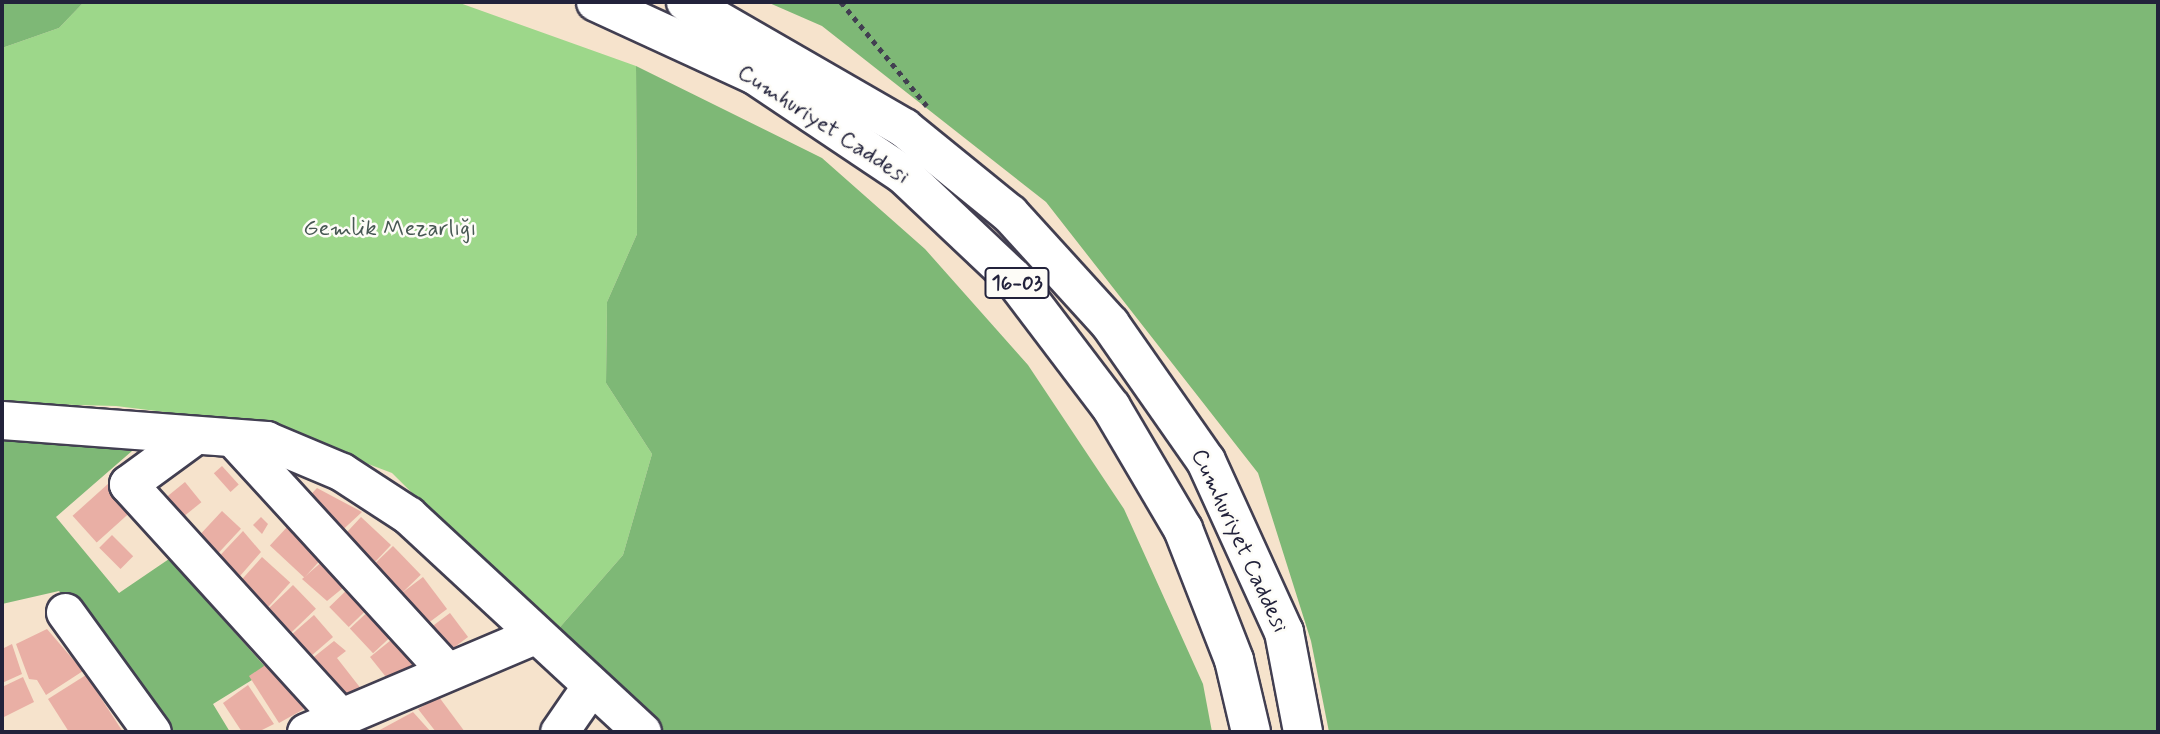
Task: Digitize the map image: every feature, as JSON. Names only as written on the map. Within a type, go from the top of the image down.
[{"type":"main road","name":"Cumhuriyet Caddesi","points":[[596,2],[767,83],[903,174],[1013,278],[1111,407],[1183,529],[1234,660],[1251,732]]},
{"type":"main road","name":"Cumhuriyet Caddesi","points":[[686,2],[731,22],[935,152],[1010,214],[1110,324],[1206,461],[1284,632],[1303,732]]},
{"type":"street","points":[[2,420],[265,440],[342,472],[408,515],[590,687],[642,732]]},
{"type":"street","points":[[195,435],[128,484],[340,716]]},
{"type":"street","points":[[233,438],[445,669]]},
{"type":"street","points":[[65,612],[152,732]]},
{"type":"street","points":[[306,732],[445,669],[535,635]]},
{"type":"street","points":[[559,732],[590,687]]},
{"type":"path","points":[[841,2],[920,90],[935,152]]},
{"type":"green space","points":[[2,2],[84,2],[59,28],[2,48]]},
{"type":"green space","name":"Gemlik Mezarlığı","points":[[84,2],[457,2],[636,66],[637,234],[607,302],[606,383],[652,454],[623,555],[554,634],[392,473],[262,424],[116,406],[2,403],[2,48],[59,28]]},
{"type":"green space","points":[[767,2],[2158,2],[2158,732],[1329,732],[1311,641],[1258,473],[1046,202],[822,26]]},
{"type":"green space","points":[[636,66],[822,158],[925,249],[1028,365],[1124,509],[1203,684],[1212,732],[660,732],[554,634],[623,555],[652,454],[606,383],[607,302],[637,234]]},
{"type":"green space","points":[[2,439],[132,451],[56,517],[119,593],[169,559],[268,670],[213,704],[230,732],[169,732],[59,591],[2,604]]},
{"type":"building","points":[[222,466],[239,485],[231,492],[214,473]]},
{"type":"building","points":[[185,482],[201,502],[175,524],[159,503]]},
{"type":"building","points":[[109,483],[133,510],[97,543],[73,516]]},
{"type":"building","points":[[317,488],[362,512],[335,537],[300,506]]},
{"type":"building","points":[[222,511],[241,529],[210,562],[191,544]]},
{"type":"building","points":[[261,517],[268,524],[262,534],[253,525]]},
{"type":"building","points":[[361,517],[391,545],[369,568],[339,540]]},
{"type":"building","points":[[289,525],[323,557],[304,578],[270,545]]},
{"type":"building","points":[[243,531],[261,552],[233,584],[211,565]]},
{"type":"building","points":[[112,535],[133,556],[120,569],[99,548]]},
{"type":"building","points":[[393,546],[421,575],[396,598],[369,570]]},
{"type":"building","points":[[262,557],[290,582],[263,612],[235,587]]},
{"type":"building","points":[[324,560],[349,583],[327,601],[302,579]]},
{"type":"building","points":[[423,577],[447,609],[422,628],[398,596]]},
{"type":"building","points":[[353,584],[372,604],[349,627],[329,607]]},
{"type":"building","points":[[293,585],[316,609],[284,640],[261,616]]},
{"type":"building","points":[[374,606],[397,631],[373,653],[350,629]]},
{"type":"building","points":[[450,613],[468,637],[442,657],[424,633]]},
{"type":"building","points":[[314,615],[333,637],[302,664],[283,642]]},
{"type":"building","points":[[47,629],[83,671],[46,695],[37,680],[29,679],[16,644]]},
{"type":"building","points":[[396,636],[419,663],[413,673],[390,682],[370,657]]},
{"type":"building","points":[[334,641],[346,651],[337,658],[362,690],[342,702],[305,664]]},
{"type":"building","points":[[12,644],[22,674],[2,683],[2,649]]},
{"type":"building","points":[[267,664],[304,709],[279,723],[249,676]]},
{"type":"building","points":[[86,675],[123,732],[69,732],[48,699]]},
{"type":"building","points":[[23,677],[34,702],[2,718],[2,687]]},
{"type":"building","points":[[248,685],[274,724],[258,732],[242,732],[223,703]]},
{"type":"building","points":[[439,697],[465,732],[436,732],[418,709]]},
{"type":"building","points":[[413,712],[431,732],[376,732]]}]
